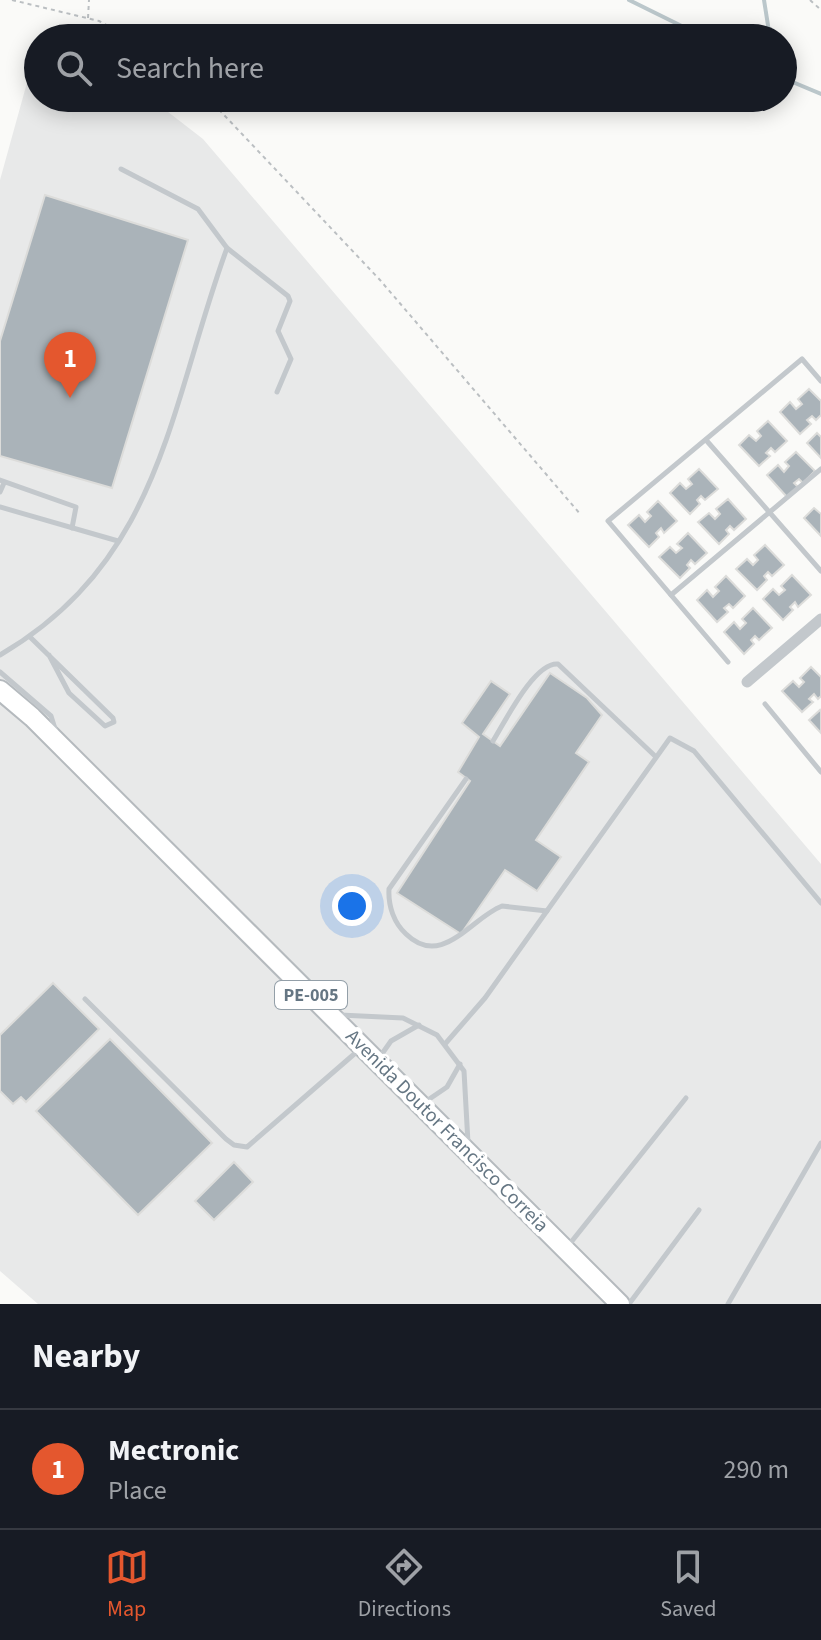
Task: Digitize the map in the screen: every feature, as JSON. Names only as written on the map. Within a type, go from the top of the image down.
[{"type":"main road","name":"Avenida Doutor Francisco Correia","points":[[0,690],[55,741],[620,1304]]},
{"type":"street","points":[[747,682],[821,619]]},
{"type":"lane","points":[[121,169],[198,209],[227,248],[288,296],[290,301],[278,331],[291,359],[277,392]]},
{"type":"lane","points":[[0,655],[30,637],[90,582],[133,521],[163,457],[227,248]]},
{"type":"lane","points":[[728,662],[608,521],[802,359],[821,381]]},
{"type":"lane","points":[[706,440],[821,571]]},
{"type":"lane","points":[[671,595],[821,469]]},
{"type":"lane","points":[[0,492],[2,482],[76,507],[72,528]]},
{"type":"lane","points":[[0,507],[119,542]]},
{"type":"lane","points":[[30,637],[49,655],[113,718],[114,722],[103,725],[69,693],[49,655]]},
{"type":"lane","points":[[493,741],[537,672],[551,663],[558,664],[655,756]]},
{"type":"lane","points":[[0,672],[51,716],[55,741]]},
{"type":"lane","points":[[765,704],[821,772]]},
{"type":"lane","points":[[445,1044],[485,998],[670,738],[687,744],[821,903]]},
{"type":"lane","points":[[466,779],[389,889],[393,916],[399,928],[414,942],[431,946],[451,943],[502,906],[547,911]]},
{"type":"lane","points":[[85,999],[226,1139],[240,1147],[247,1147],[362,1046]]},
{"type":"lane","points":[[331,1015],[403,1018],[420,1025],[445,1044],[464,1071],[468,1152]]},
{"type":"lane","points":[[377,1062],[391,1041],[420,1025]]},
{"type":"lane","points":[[420,1104],[447,1087],[460,1063]]},
{"type":"lane","points":[[565,1250],[686,1098]]},
{"type":"lane","points":[[728,1304],[821,1143]]},
{"type":"lane","points":[[629,1304],[699,1210]]},
{"type":"path","points":[[12,0],[88,18],[101,24]]},
{"type":"path","points":[[88,18],[89,0]]},
{"type":"path","points":[[810,0],[821,10]]},
{"type":"path","points":[[221,112],[380,280],[581,515]]},
{"type":"shaded area","points":[[24,93],[24,112],[168,112],[203,139],[821,864],[821,1304],[38,1304],[0,1271],[0,180]]},
{"type":"building","points":[[45,195],[188,240],[112,488],[0,456],[0,341]]},
{"type":"building","points":[[809,389],[821,401],[821,415],[816,420],[812,416],[807,420],[811,424],[800,434],[780,412],[790,402],[796,409],[802,404],[798,399]]},
{"type":"building","points":[[768,421],[787,441],[775,452],[771,448],[766,453],[770,456],[759,466],[739,445],[749,435],[756,441],[761,436],[757,431]]},
{"type":"building","points":[[817,433],[821,437],[821,458],[807,443]]},
{"type":"building","points":[[796,452],[815,471],[803,483],[799,479],[794,483],[798,487],[787,497],[767,475],[778,465],[784,472],[789,466],[785,462]]},
{"type":"building","points":[[699,469],[718,489],[705,500],[701,496],[697,500],[700,504],[690,514],[670,493],[680,483],[686,489],[692,484],[688,479]]},
{"type":"building","points":[[728,499],[746,519],[734,530],[730,526],[726,530],[729,534],[719,544],[698,522],[709,513],[715,519],[720,514],[716,509]]},
{"type":"building","points":[[658,501],[677,521],[664,533],[661,528],[656,533],[659,537],[649,547],[628,525],[639,515],[645,522],[651,516],[647,512]]},
{"type":"building","points":[[814,508],[821,514],[821,536],[804,518]]},
{"type":"building","points":[[688,533],[707,553],[695,564],[691,560],[687,565],[690,568],[680,578],[659,557],[670,547],[676,553],[682,548],[677,544]]},
{"type":"building","points":[[765,545],[784,565],[772,576],[768,572],[764,576],[767,580],[757,590],[736,569],[747,559],[753,565],[758,560],[754,555]]},
{"type":"building","points":[[792,575],[811,595],[798,607],[795,602],[790,607],[793,610],[783,620],[763,599],[773,589],[779,595],[785,590],[781,586]]},
{"type":"building","points":[[726,576],[745,596],[733,608],[729,604],[724,608],[728,612],[717,622],[697,600],[707,590],[713,597],[719,591],[715,587]]},
{"type":"building","points":[[753,608],[772,628],[759,640],[755,636],[751,640],[754,644],[744,654],[724,632],[734,622],[740,629],[746,623],[742,619]]},
{"type":"building","points":[[811,667],[821,677],[821,696],[818,699],[814,694],[809,699],[813,702],[802,712],[782,691],[793,681],[799,687],[804,682],[800,678]]},
{"type":"building","points":[[550,673],[587,698],[602,715],[576,753],[589,762],[536,840],[561,857],[537,891],[505,870],[461,934],[397,893],[470,781],[458,772],[479,737],[462,723],[491,681],[510,694],[483,734],[500,746]]},
{"type":"building","points":[[821,712],[821,733],[809,720]]},
{"type":"building","points":[[53,983],[99,1029],[26,1102],[21,1097],[13,1104],[0,1091],[0,1035]]},
{"type":"building","points":[[110,1039],[212,1143],[138,1215],[36,1111]]},
{"type":"building","points":[[234,1162],[253,1182],[214,1220],[195,1201]]},
{"type":"waterway","points":[[629,0],[678,24]]},
{"type":"waterway","points":[[764,0],[768,24]]},
{"type":"waterway","points":[[797,84],[821,94]]},
{"type":"place","name":"Mectronic","points":[[70,398]]}]
